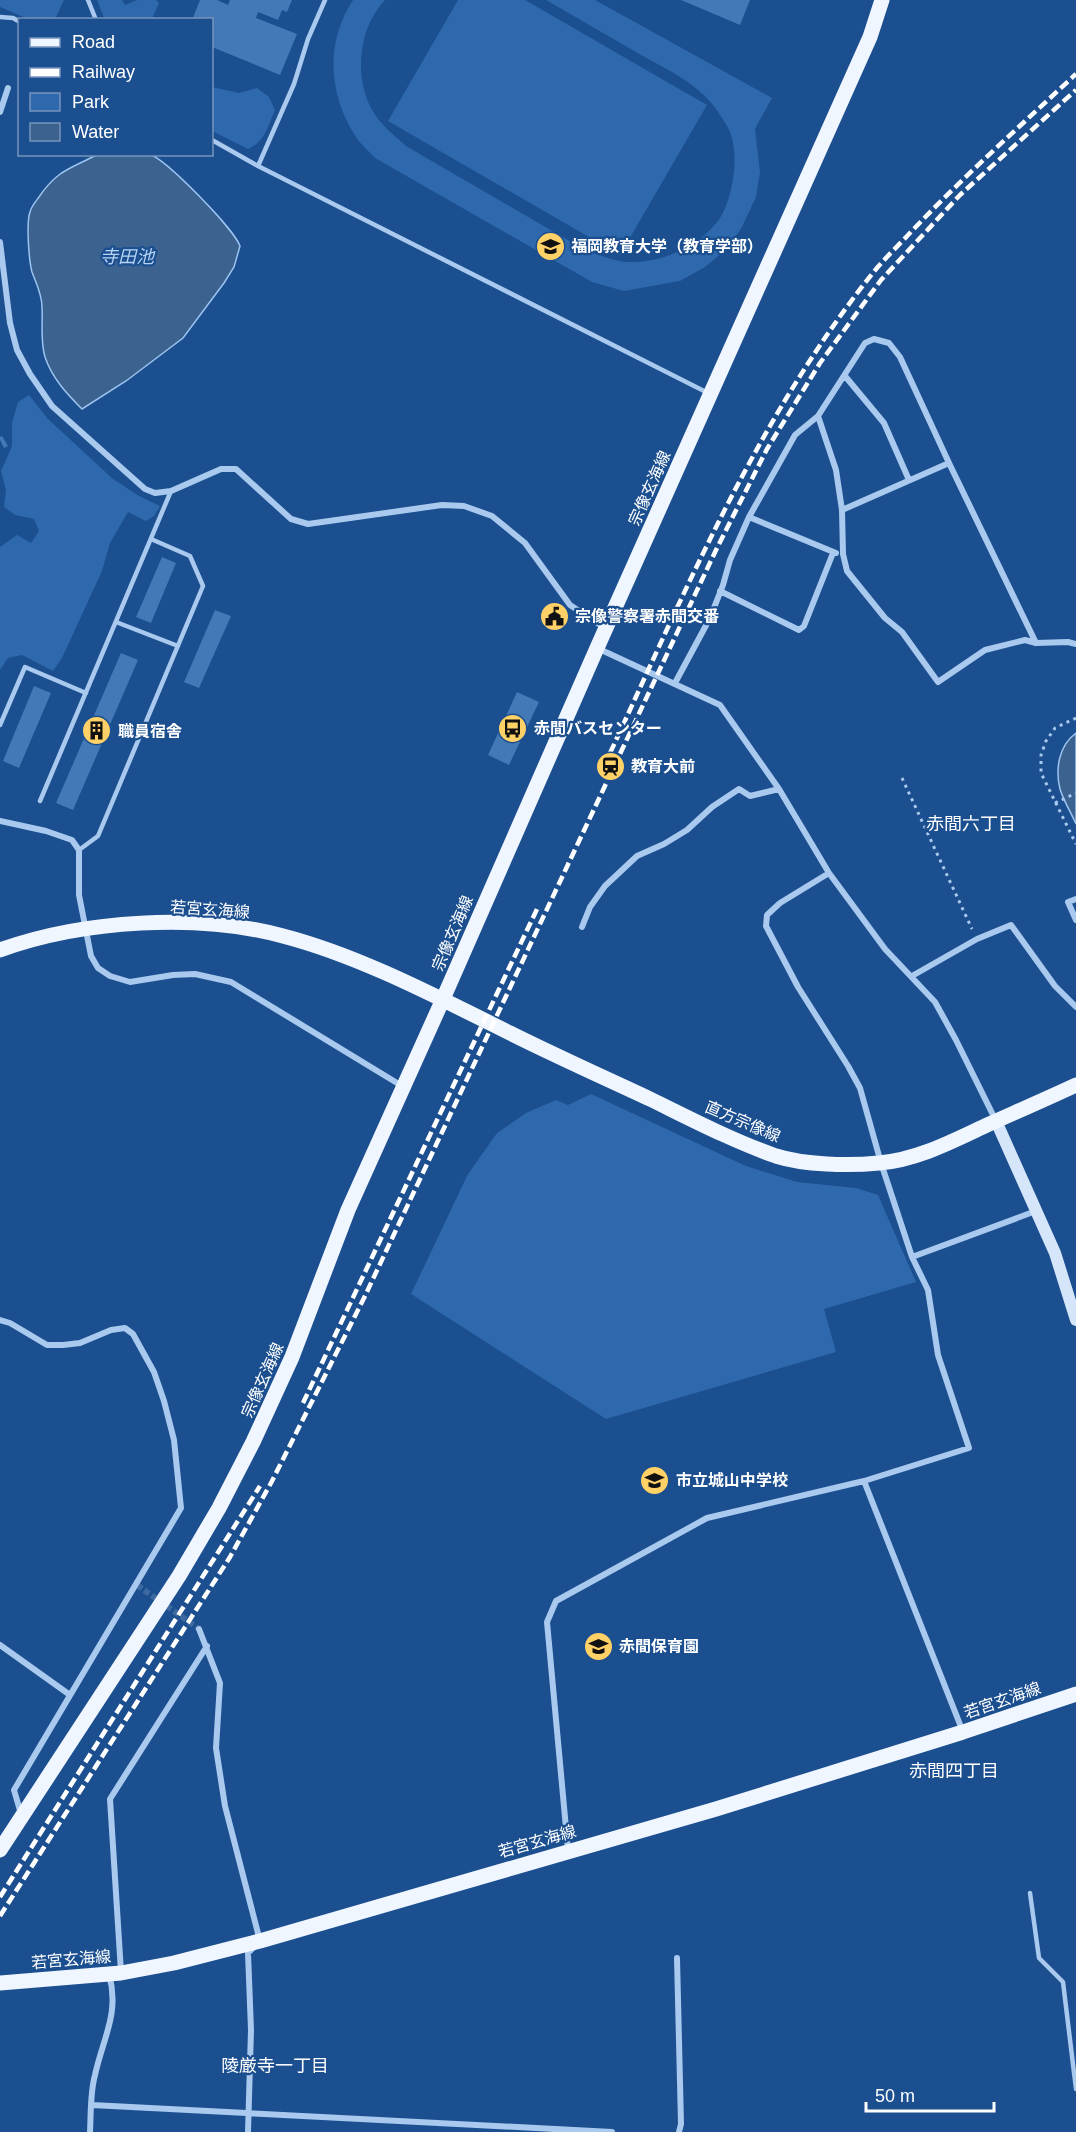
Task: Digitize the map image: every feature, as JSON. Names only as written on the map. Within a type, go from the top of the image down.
[{"type":"main road","name":"宗像玄海線","points":[[0,1850],[179,1576],[253,1442],[292,1357],[348,1210],[870,37],[882,0]]},
{"type":"main road","name":"若宮玄海線","points":[[0,950],[63,932],[118,925],[172,923],[227,925],[284,936],[337,954],[443,999]]},
{"type":"main road","name":"直方宗像線","points":[[443,999],[725,1135],[778,1157],[830,1164],[881,1163],[941,1146],[1076,1085]]},
{"type":"main road","points":[[996,1121],[1055,1253],[1076,1320]]},
{"type":"main road","name":"若宮玄海線","points":[[0,1983],[115,1974],[174,1963],[260,1941],[716,1809],[963,1732],[1076,1694]]},
{"type":"street","points":[[0,112],[8,88]]},
{"type":"street","points":[[0,242],[10,323],[17,350],[30,375],[52,406],[145,489],[155,493],[171,491],[183,488],[221,469],[236,469],[291,519],[308,524],[442,505],[464,506],[492,516],[525,543],[570,605],[606,628]]},
{"type":"street","points":[[671,682],[710,618],[730,560],[749,517],[795,435],[818,416],[865,343],[874,339],[889,343],[900,357],[1036,643]]},
{"type":"street","points":[[845,376],[884,423],[909,480]]},
{"type":"street","points":[[818,416],[836,470],[842,510],[843,554],[847,571],[885,618],[902,632],[938,682],[985,650],[1025,640],[1036,643],[1076,644]]},
{"type":"street","points":[[842,510],[950,463]]},
{"type":"street","points":[[749,517],[833,553],[843,554]]},
{"type":"street","points":[[720,591],[799,630],[804,626],[833,553]]},
{"type":"street","points":[[597,648],[720,705],[779,789],[829,873],[885,949],[935,1002],[996,1121]]},
{"type":"street","points":[[582,927],[590,907],[605,886],[637,856],[664,844],[687,830],[712,807],[739,789],[750,796],[779,789]]},
{"type":"street","points":[[0,821],[46,831],[72,840],[79,850],[79,895],[91,956],[98,968],[104,972],[130,982],[195,974],[231,982],[404,1087]]},
{"type":"street","points":[[568,1851],[547,1622],[556,1601],[706,1518],[864,1481],[969,1448],[938,1354],[928,1290],[912,1257],[881,1163],[860,1088],[798,987],[766,926],[768,915],[780,903],[829,873]]},
{"type":"street","points":[[1076,899],[1068,902],[1076,920]]},
{"type":"street","points":[[912,976],[977,939],[1011,925],[1055,986],[1076,1007]]},
{"type":"street","points":[[912,1257],[1036,1211]]},
{"type":"street","points":[[0,1320],[10,1323],[47,1345],[80,1343],[111,1330],[125,1329],[133,1334],[154,1372],[174,1440],[181,1508],[14,1790],[22,1818]]},
{"type":"street","points":[[864,1481],[963,1732]]},
{"type":"street","points":[[199,1629],[220,1683],[216,1748],[225,1806],[260,1941],[248,1953],[251,2030],[248,2132]]},
{"type":"street","points":[[0,1645],[70,1695]]},
{"type":"street","points":[[90,2132],[94,2078],[112,2016],[114,1992],[111,1799],[207,1646]]},
{"type":"street","points":[[677,1958],[681,2124],[679,2132]]},
{"type":"street","points":[[92,2105],[612,2132]]},
{"type":"lane","points":[[88,0],[95,18]]},
{"type":"lane","points":[[258,166],[294,84],[325,0]]},
{"type":"lane","points":[[0,17],[18,21]]},
{"type":"lane","points":[[213,141],[258,166],[710,394]]},
{"type":"lane","points":[[40,801],[171,491]]},
{"type":"lane","points":[[79,850],[98,836],[203,586],[190,556],[151,539]]},
{"type":"lane","points":[[116,622],[178,646]]},
{"type":"lane","points":[[0,725],[25,667],[86,693]]},
{"type":"lane","points":[[1030,1893],[1039,1958],[1063,1982],[1076,2088]]},
{"type":"path","points":[[1076,718],[1055,728],[1046,741],[1041,755],[1041,773],[1076,844]]},
{"type":"path","points":[[902,778],[977,939]]},
{"type":"path","points":[[1055,803],[1076,794]]},
{"type":"green space","points":[[0,0],[64,0],[55,18],[26,18],[0,7]]},
{"type":"green space","points":[[97,0],[122,0],[125,5],[137,0],[156,0],[159,3],[152,18],[104,18]]},
{"type":"green space","points":[[353,0],[385,0],[369,25],[364,39],[361,70],[367,100],[377,118],[389,131],[406,146],[585,250],[615,260],[627,262],[657,259],[693,244],[712,228],[725,209],[734,175],[732,140],[727,127],[714,107],[688,82],[546,0],[595,0],[772,98],[755,129],[760,172],[756,197],[741,229],[722,253],[705,267],[680,281],[624,291],[592,282],[375,158],[358,140],[347,121],[335,86],[334,51],[344,16]]},
{"type":"green space","points":[[458,0],[525,0],[707,105],[620,255],[388,121]]},
{"type":"green space","points":[[213,87],[239,93],[257,88],[269,97],[275,110],[265,133],[254,146],[248,149],[213,132]]},
{"type":"green space","points":[[29,395],[48,419],[113,479],[160,506],[154,516],[146,521],[128,512],[110,543],[102,571],[62,658],[53,671],[22,655],[8,658],[0,670],[0,547],[17,535],[31,543],[39,531],[34,519],[15,515],[4,507],[6,490],[1,471],[12,446],[12,423],[18,402]]},
{"type":"green space","points":[[591,1094],[746,1166],[797,1182],[856,1188],[878,1195],[916,1282],[824,1309],[836,1352],[606,1419],[411,1294],[468,1174],[497,1133],[526,1113],[556,1100],[568,1105]]},
{"type":"water","name":"寺田池","points":[[94,156],[153,156],[184,181],[226,225],[240,246],[234,267],[183,338],[126,381],[82,409],[56,379],[43,351],[42,302],[32,272],[28,242],[28,224],[32,206],[52,181]]},
{"type":"water","points":[[1076,733],[1076,824],[1061,792],[1058,766],[1062,751]]},
{"type":"building","points":[[200,0],[217,0],[228,5],[230,0],[292,0],[287,12],[282,10],[278,20],[258,12],[256,18],[297,34],[280,75],[213,47],[213,18],[193,18]]},
{"type":"building","points":[[681,0],[750,0],[740,25]]},
{"type":"building","points":[[2,436],[8,446],[4,448],[0,440]]},
{"type":"building","points":[[162,557],[176,563],[151,623],[136,617]]},
{"type":"building","name":"職員宿舎","points":[[215,610],[231,616],[199,688],[184,682]]},
{"type":"building","name":"職員宿舎","points":[[121,653],[138,660],[73,810],[56,803]]},
{"type":"building","points":[[34,686],[51,693],[19,768],[3,761]]},
{"type":"building","name":"赤間バスセンター","points":[[517,692],[539,702],[509,765],[488,755]]},
{"type":"tunnel","points":[[137,1585],[199,1629]]},
{"type":"railway","points":[[604,766],[724,512],[792,389],[830,330],[872,274],[929,213],[1076,74]]},
{"type":"railway","points":[[0,1916],[230,1557],[271,1483],[364,1298],[716,550],[767,449],[820,363],[881,280],[960,195],[1076,90]]},
{"type":"railway","points":[[303,1403],[538,907]]},
{"type":"railway","points":[[0,1897],[260,1486]]},
{"type":"place","name":"福岡教育大学（教育学部）","points":[[550,246]]},
{"type":"place","name":"宗像警察署赤間交番","points":[[554,616]]},
{"type":"place","name":"赤間バスセンター","points":[[513,728]]},
{"type":"place","name":"職員宿舎","points":[[97,731]]},
{"type":"place","name":"教育大前","points":[[610,766]]},
{"type":"place","name":"市立城山中学校","points":[[655,1480]]},
{"type":"place","name":"赤間保育園","points":[[598,1646]]},
{"type":"district","name":"赤間六丁目","points":[[971,824]]},
{"type":"district","name":"赤間四丁目","points":[[954,1771]]},
{"type":"district","name":"陵厳寺一丁目","points":[[275,2066]]}]
